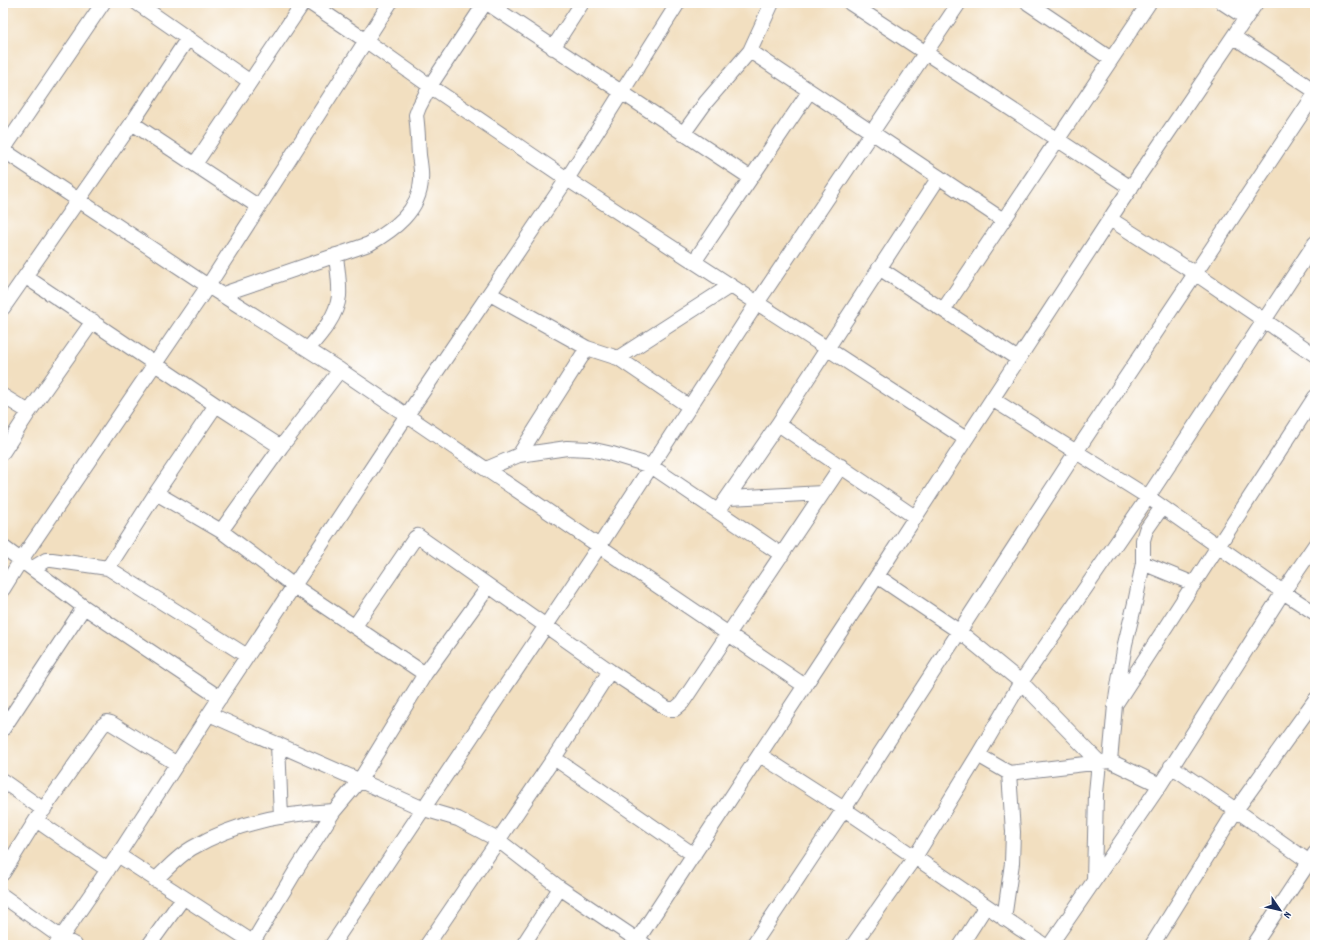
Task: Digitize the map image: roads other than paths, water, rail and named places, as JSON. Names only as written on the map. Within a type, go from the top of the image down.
[{"type":"street","points":[[103,3],[3,150],[208,286],[223,294],[340,370],[805,686]]},
{"type":"street","points":[[136,3],[249,81]]},
{"type":"street","points":[[195,164],[249,81],[303,3]]},
{"type":"street","points":[[310,3],[567,179],[966,439]]},
{"type":"street","points":[[3,589],[21,560],[208,286],[390,3]]},
{"type":"street","points":[[223,294],[369,244],[388,233],[403,220],[413,206],[419,193],[421,180],[416,115],[419,107],[430,86],[486,3],[751,178]]},
{"type":"street","points":[[553,48],[582,3]]},
{"type":"street","points":[[59,941],[118,856],[247,656],[407,415],[567,179],[678,3]]},
{"type":"street","points":[[683,134],[706,102],[750,51],[772,3]]},
{"type":"street","points":[[850,3],[1131,188]]},
{"type":"street","points":[[332,945],[600,546],[757,303],[960,3]]},
{"type":"street","points":[[1028,3],[1046,8],[1111,59]]},
{"type":"street","points":[[944,309],[1002,220],[1149,3]]},
{"type":"street","points":[[1223,3],[1246,18]]},
{"type":"street","points":[[209,714],[424,809],[458,820],[498,840],[560,888],[639,944],[694,855],[1018,359],[1110,219],[1256,3]]},
{"type":"street","points":[[753,945],[960,632],[1076,452],[1196,274],[1315,93],[1234,37]]},
{"type":"street","points":[[3,308],[132,123],[188,38]]},
{"type":"street","points":[[750,51],[939,176],[1002,220]]},
{"type":"street","points":[[694,262],[810,92]]},
{"type":"street","points":[[132,123],[259,207]]},
{"type":"street","points":[[718,511],[729,498],[778,424],[939,176]]},
{"type":"street","points":[[1110,219],[1196,274],[1315,355]]},
{"type":"street","points":[[853,945],[915,857],[1021,682],[1148,497],[1315,243]]},
{"type":"street","points":[[308,349],[326,328],[336,307],[339,296],[336,255]]},
{"type":"street","points":[[879,268],[944,309],[1018,359]]},
{"type":"street","points":[[26,276],[216,405],[281,447]]},
{"type":"street","points":[[618,358],[730,286]]},
{"type":"street","points":[[490,294],[587,348],[618,358],[690,407]]},
{"type":"street","points":[[3,452],[29,412],[93,321]]},
{"type":"street","points":[[519,455],[587,348]]},
{"type":"street","points":[[221,531],[281,447],[340,370]]},
{"type":"street","points":[[3,396],[29,412]]},
{"type":"street","points":[[1115,705],[1315,397]]},
{"type":"street","points":[[992,399],[1148,497],[1315,613]]},
{"type":"street","points":[[108,568],[156,493],[216,405]]},
{"type":"street","points":[[778,424],[915,517]]},
{"type":"street","points":[[486,469],[519,455],[567,448],[590,449],[612,454],[651,466],[782,555]]},
{"type":"street","points":[[355,626],[415,538],[418,536],[610,671],[668,708],[675,709],[682,703],[729,635],[841,466]]},
{"type":"street","points":[[156,493],[221,531],[294,586],[425,674]]},
{"type":"street","points":[[729,498],[823,493]]},
{"type":"street","points":[[1094,881],[1096,793],[1105,762],[1125,644],[1135,603],[1142,563],[1143,540],[1146,530],[1162,507]]},
{"type":"street","points":[[1050,945],[1160,784],[1283,592],[1315,545]]},
{"type":"street","points":[[3,547],[84,607],[220,698]]},
{"type":"street","points":[[33,568],[46,560],[108,568],[247,656]]},
{"type":"street","points":[[1142,563],[1194,584]]},
{"type":"street","points":[[877,576],[960,632],[1021,682],[1105,762],[1160,784]]},
{"type":"street","points":[[118,856],[255,944],[298,867],[334,811],[360,780],[425,674],[489,586]]},
{"type":"street","points":[[3,729],[84,607]]},
{"type":"street","points":[[427,945],[554,758],[610,671]]},
{"type":"street","points":[[1152,945],[1236,810],[1315,700]]},
{"type":"street","points":[[3,873],[40,815],[102,726],[107,722],[111,723],[177,764]]},
{"type":"street","points":[[278,744],[281,817]]},
{"type":"street","points":[[760,755],[844,808],[1044,945]]},
{"type":"street","points":[[978,755],[1009,773],[1105,762]]},
{"type":"street","points":[[554,758],[694,855]]},
{"type":"street","points":[[1171,766],[1313,860],[1254,945]]},
{"type":"street","points":[[1004,919],[1012,863],[1013,832],[1009,773]]},
{"type":"street","points":[[3,781],[40,815],[108,870]]},
{"type":"street","points":[[155,880],[173,862],[191,849],[211,838],[241,826],[312,812],[334,811]]},
{"type":"street","points":[[523,945],[560,888]]},
{"type":"street","points":[[3,896],[59,941],[75,945]]},
{"type":"street","points":[[149,945],[182,898]]},
{"type":"street","points":[[961,945],[986,906]]}]
